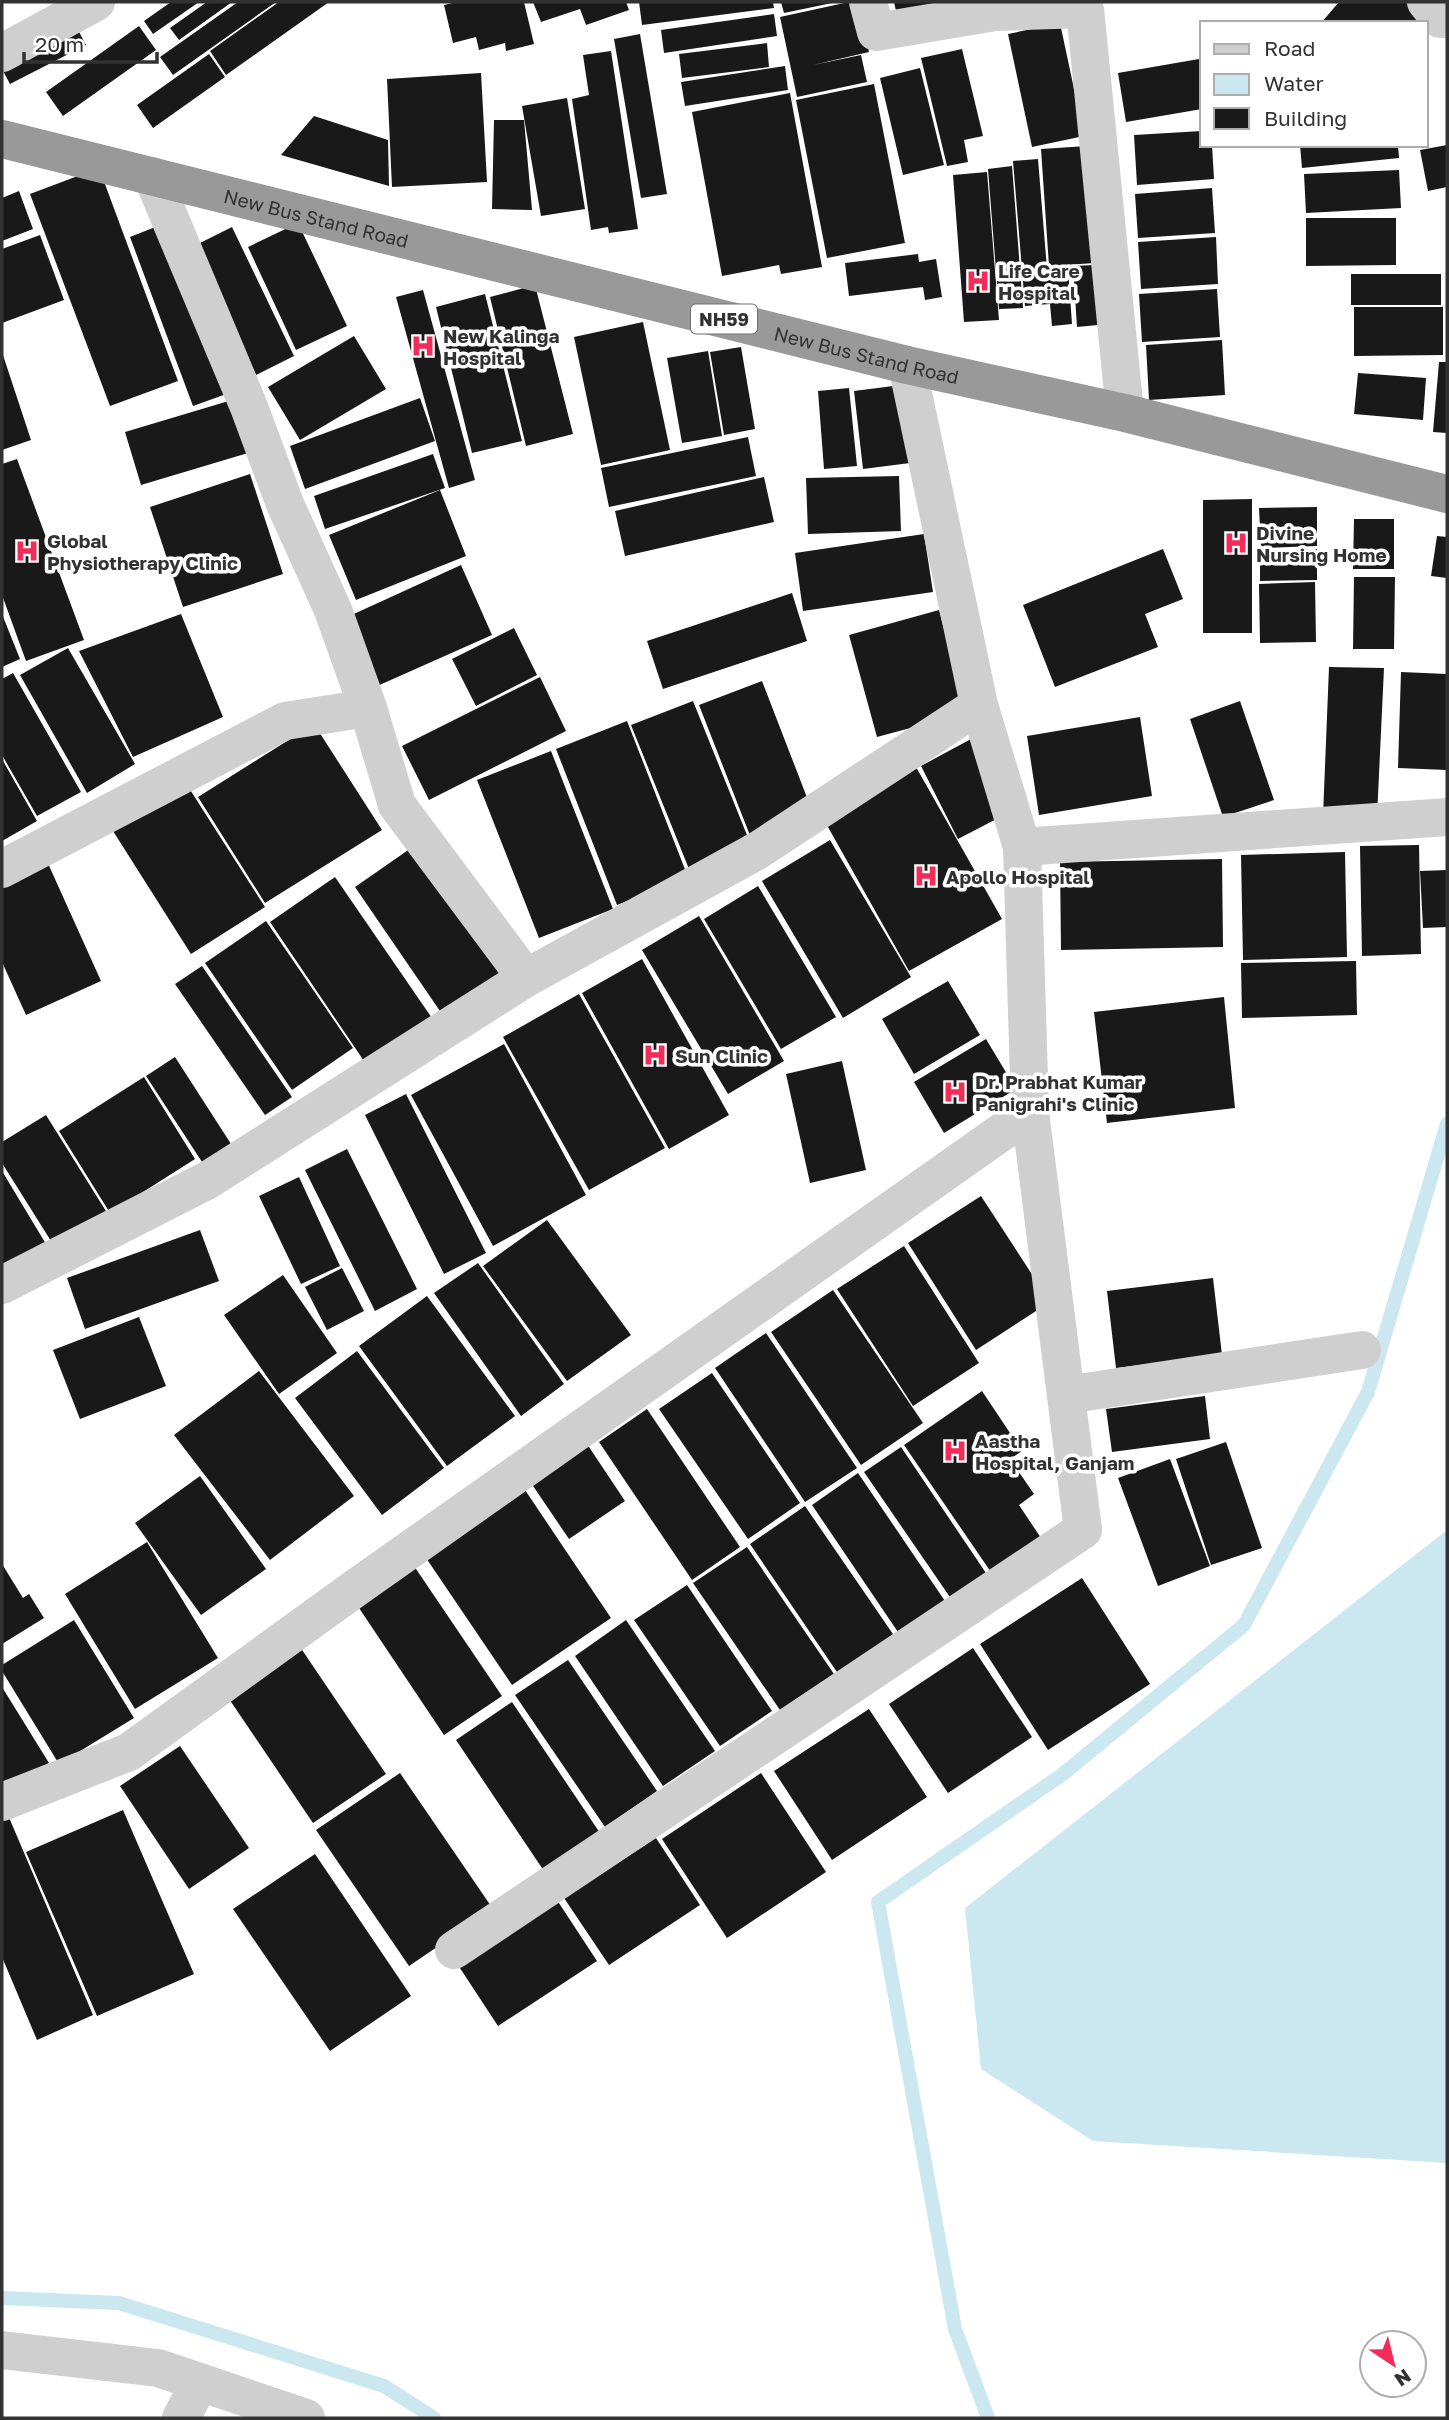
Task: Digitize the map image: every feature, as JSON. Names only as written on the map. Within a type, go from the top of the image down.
[{"type":"highway","name":"New Bus Stand Road","points":[[2,139],[907,365],[1125,413],[1447,494]]},
{"type":"street","points":[[2,53],[96,2]]},
{"type":"street","points":[[868,2],[876,32],[995,12],[1095,5],[1125,413]]},
{"type":"street","points":[[1426,2],[1440,19],[1447,19]]},
{"type":"street","points":[[152,176],[249,407],[285,504],[333,610],[368,708],[397,805],[526,978]]},
{"type":"street","points":[[454,1950],[1083,1530],[1030,1112],[1022,848],[979,705],[907,365]]},
{"type":"street","points":[[2,1284],[208,1180],[526,978],[757,851],[979,705]]},
{"type":"street","points":[[2,869],[285,721],[368,708]]},
{"type":"street","points":[[1022,848],[1447,817]]},
{"type":"street","points":[[2,1802],[130,1752],[358,1587],[1030,1112]]},
{"type":"street","points":[[1066,1395],[1362,1350]]},
{"type":"street","points":[[2,2350],[158,2368],[306,2418]]},
{"type":"street","points":[[181,2418],[200,2382]]},
{"type":"water","points":[[1447,1530],[1447,2163],[1093,2141],[981,2069],[965,1908]]},
{"type":"building","points":[[171,2],[199,2],[153,34],[144,21]]},
{"type":"building","points":[[207,2],[232,2],[179,40],[170,28]]},
{"type":"building","points":[[238,2],[276,2],[173,75],[160,57]]},
{"type":"building","points":[[279,2],[329,2],[226,75],[210,51]]},
{"type":"building","points":[[457,2],[524,2],[534,44],[506,51],[505,43],[479,50],[476,37],[453,43],[444,5]]},
{"type":"building","points":[[533,2],[626,2],[629,10],[586,25],[580,9],[541,22]]},
{"type":"building","points":[[639,2],[773,2],[774,8],[642,25]]},
{"type":"building","points":[[781,2],[832,2],[832,3],[784,13]]},
{"type":"building","points":[[859,2],[869,52],[813,65],[861,55],[867,82],[797,97],[780,17]]},
{"type":"building","points":[[894,2],[946,2],[897,15]]},
{"type":"building","points":[[1339,2],[1405,2],[1428,21],[1323,21]]},
{"type":"building","points":[[774,14],[777,36],[664,53],[661,30]]},
{"type":"building","points":[[1428,21],[1435,27],[1428,36]]},
{"type":"building","points":[[1060,23],[1084,136],[1032,147],[1008,34]]},
{"type":"building","points":[[139,26],[156,50],[63,116],[46,92]]},
{"type":"building","points":[[78,30],[86,45],[10,84],[2,69]]},
{"type":"building","points":[[640,34],[667,194],[641,198],[614,39]]},
{"type":"building","points":[[767,43],[769,67],[682,78],[679,54]]},
{"type":"building","points":[[962,49],[983,136],[964,140],[968,162],[947,166],[921,58]]},
{"type":"building","points":[[611,51],[638,229],[609,233],[608,227],[591,230],[572,99],[589,95],[583,55]]},
{"type":"building","points":[[209,54],[225,77],[153,128],[137,105]]},
{"type":"building","points":[[1199,59],[1200,109],[1126,122],[1118,73]]},
{"type":"building","points":[[785,66],[788,90],[685,106],[681,82]]},
{"type":"building","points":[[920,68],[944,165],[903,175],[880,78]]},
{"type":"building","points":[[481,73],[487,182],[392,187],[387,79]]},
{"type":"building","points":[[874,84],[905,243],[827,258],[796,100]]},
{"type":"building","points":[[790,93],[822,267],[781,274],[779,265],[722,276],[692,112]]},
{"type":"building","points":[[567,98],[585,209],[541,216],[522,106]]},
{"type":"building","points":[[314,116],[388,140],[389,186],[281,155]]},
{"type":"building","points":[[494,120],[524,120],[532,210],[492,209]]},
{"type":"building","points":[[1200,131],[1200,147],[1212,147],[1214,179],[1137,185],[1134,135]]},
{"type":"building","points":[[1447,145],[1447,187],[1428,191],[1420,150]]},
{"type":"building","points":[[1087,146],[1095,263],[1049,266],[1041,149]]},
{"type":"building","points":[[1300,147],[1398,147],[1399,158],[1302,168]]},
{"type":"building","points":[[1038,159],[1047,269],[1068,268],[1072,324],[1052,326],[1050,304],[1025,306],[1013,161]]},
{"type":"building","points":[[1012,166],[1023,308],[999,309],[988,169]]},
{"type":"building","points":[[99,168],[178,381],[110,406],[30,194]]},
{"type":"building","points":[[1399,170],[1401,208],[1306,213],[1304,174]]},
{"type":"building","points":[[987,172],[999,320],[964,322],[953,175]]},
{"type":"building","points":[[1212,188],[1215,233],[1138,238],[1135,194]]},
{"type":"building","points":[[19,191],[33,229],[2,241],[2,198]]},
{"type":"building","points":[[1306,218],[1396,218],[1396,265],[1306,266]]},
{"type":"building","points":[[168,222],[232,392],[193,406],[130,237]]},
{"type":"building","points":[[298,223],[347,326],[296,350],[248,247]]},
{"type":"building","points":[[232,227],[294,356],[256,375],[194,246]]},
{"type":"building","points":[[40,235],[64,300],[2,323],[2,249]]},
{"type":"building","points":[[1216,237],[1218,284],[1141,289],[1138,242]]},
{"type":"building","points":[[918,254],[919,262],[936,259],[942,297],[925,300],[923,287],[849,296],[845,263]]},
{"type":"building","points":[[1094,265],[1098,325],[1077,327],[1073,266]]},
{"type":"building","points":[[1351,274],[1441,274],[1441,305],[1351,305]]},
{"type":"building","points":[[535,285],[573,434],[526,446],[490,297]]},
{"type":"building","points":[[1217,289],[1220,337],[1142,342],[1139,294]]},
{"type":"building","points":[[423,290],[475,480],[449,488],[396,297]]},
{"type":"building","points":[[485,294],[522,441],[472,453],[436,307]]},
{"type":"building","points":[[1354,307],[1443,307],[1443,355],[1354,356]]},
{"type":"building","points":[[643,322],[670,450],[601,465],[574,337]]},
{"type":"building","points":[[354,336],[386,389],[300,440],[268,387]]},
{"type":"building","points":[[1222,340],[1225,395],[1149,400],[1146,345]]},
{"type":"building","points":[[741,347],[755,429],[724,435],[710,352]]},
{"type":"building","points":[[708,351],[722,436],[682,443],[667,358]]},
{"type":"building","points":[[2,352],[31,440],[2,450]]},
{"type":"building","points":[[1439,362],[1447,362],[1447,433],[1433,432]]},
{"type":"building","points":[[1358,373],[1426,378],[1423,420],[1354,414]]},
{"type":"building","points":[[909,384],[918,462],[863,469],[854,391]]},
{"type":"building","points":[[849,388],[857,466],[824,469],[818,391]]},
{"type":"building","points":[[420,398],[435,441],[305,489],[290,446]]},
{"type":"building","points":[[232,400],[248,453],[141,485],[125,432]]},
{"type":"building","points":[[748,437],[756,476],[609,507],[601,468]]},
{"type":"building","points":[[433,454],[445,488],[325,529],[314,496]]},
{"type":"building","points":[[17,459],[84,640],[26,661],[2,595],[2,464]]},
{"type":"building","points":[[250,474],[283,574],[183,607],[150,507]]},
{"type":"building","points":[[899,476],[901,531],[808,534],[806,478]]},
{"type":"building","points":[[764,477],[774,522],[625,556],[615,511]]},
{"type":"building","points":[[440,490],[466,556],[356,600],[329,535]]},
{"type":"building","points":[[1252,499],[1252,633],[1203,633],[1203,500]]},
{"type":"building","points":[[1317,507],[1317,546],[1261,548],[1259,508]]},
{"type":"building","points":[[1354,519],[1394,519],[1394,569],[1353,569]]},
{"type":"building","points":[[924,534],[933,592],[803,611],[795,553]]},
{"type":"building","points":[[1437,536],[1447,537],[1447,578],[1431,576]]},
{"type":"building","points":[[1163,549],[1183,599],[1145,614],[1158,647],[1055,687],[1023,605]]},
{"type":"building","points":[[1317,549],[1317,580],[1260,581],[1260,550]]},
{"type":"building","points":[[461,565],[492,635],[375,687],[345,618]]},
{"type":"building","points":[[1354,577],[1395,577],[1394,649],[1353,649]]},
{"type":"building","points":[[1315,582],[1316,642],[1260,643],[1259,584]]},
{"type":"building","points":[[792,593],[807,641],[663,689],[647,641]]},
{"type":"building","points":[[939,610],[966,713],[877,737],[849,635]]},
{"type":"building","points":[[2,614],[20,659],[2,667]]},
{"type":"building","points":[[181,614],[223,717],[133,757],[79,651]]},
{"type":"building","points":[[514,628],[537,675],[476,706],[452,659]]},
{"type":"building","points":[[68,648],[135,764],[87,793],[20,675]]},
{"type":"building","points":[[1329,667],[1384,668],[1377,817],[1323,816]]},
{"type":"building","points":[[1401,672],[1447,674],[1447,770],[1398,768]]},
{"type":"building","points":[[13,673],[81,792],[37,816],[2,755],[2,679]]},
{"type":"building","points":[[540,677],[566,731],[429,800],[402,746]]},
{"type":"building","points":[[762,681],[813,813],[751,838],[699,705]]},
{"type":"building","points":[[693,701],[753,850],[691,874],[631,725]]},
{"type":"building","points":[[1240,701],[1274,800],[1223,817],[1190,719]]},
{"type":"building","points":[[1140,717],[1152,796],[1039,815],[1027,736]]},
{"type":"building","points":[[627,721],[688,877],[617,905],[556,749]]},
{"type":"building","points":[[314,724],[382,830],[265,903],[198,797]]},
{"type":"building","points":[[971,739],[1008,813],[958,839],[921,766]]},
{"type":"building","points":[[551,751],[613,909],[539,938],[477,780]]},
{"type":"building","points":[[2,759],[37,821],[2,841]]},
{"type":"building","points":[[916,767],[1002,919],[909,971],[824,820]]},
{"type":"building","points":[[187,785],[265,907],[191,954],[113,831]]},
{"type":"building","points":[[830,840],[911,977],[843,1018],[762,881]]},
{"type":"building","points":[[1419,845],[1421,954],[1362,956],[1360,846]]},
{"type":"building","points":[[414,846],[501,974],[442,1014],[355,887]]},
{"type":"building","points":[[1345,852],[1347,957],[1243,960],[1241,855]]},
{"type":"building","points":[[46,859],[101,981],[26,1015],[2,962],[2,880]]},
{"type":"building","points":[[1222,859],[1223,947],[1061,950],[1060,862]]},
{"type":"building","points":[[1447,870],[1447,927],[1423,928],[1420,871]]},
{"type":"building","points":[[335,877],[434,1021],[368,1067],[270,922]]},
{"type":"building","points":[[758,886],[836,1017],[781,1049],[704,919]]},
{"type":"building","points":[[699,916],[784,1061],[728,1094],[642,950]]},
{"type":"building","points":[[266,921],[353,1048],[292,1090],[205,963]]},
{"type":"building","points":[[642,959],[729,1115],[669,1149],[582,993]]},
{"type":"building","points":[[1356,961],[1357,1015],[1242,1018],[1241,963]]},
{"type":"building","points":[[202,966],[292,1097],[265,1115],[175,984]]},
{"type":"building","points":[[948,981],[980,1035],[914,1074],[882,1019]]},
{"type":"building","points":[[579,994],[665,1148],[589,1190],[503,1037]]},
{"type":"building","points":[[1224,997],[1235,1108],[1107,1123],[1094,1012]]},
{"type":"building","points":[[986,1039],[1016,1089],[944,1133],[914,1082]]},
{"type":"building","points":[[504,1044],[586,1195],[493,1246],[411,1095]]},
{"type":"building","points":[[175,1057],[233,1147],[204,1165],[146,1076]]},
{"type":"building","points":[[842,1061],[866,1170],[810,1183],[786,1074]]},
{"type":"building","points":[[144,1077],[195,1159],[110,1213],[59,1131]]},
{"type":"building","points":[[406,1094],[486,1253],[444,1274],[365,1115]]},
{"type":"building","points":[[46,1115],[109,1216],[56,1249],[2,1163],[2,1142]]},
{"type":"building","points":[[347,1149],[417,1289],[375,1311],[305,1170]]},
{"type":"building","points":[[2,1171],[49,1249],[2,1279]]},
{"type":"building","points":[[299,1177],[340,1266],[301,1284],[259,1196]]},
{"type":"building","points":[[981,1196],[1050,1302],[976,1350],[908,1243]]},
{"type":"building","points":[[547,1220],[631,1335],[567,1381],[483,1266]]},
{"type":"building","points":[[200,1230],[219,1281],[85,1329],[67,1278]]},
{"type":"building","points":[[904,1246],[979,1363],[913,1406],[837,1289]]},
{"type":"building","points":[[478,1263],[564,1384],[521,1416],[434,1293]]},
{"type":"building","points":[[342,1268],[364,1311],[327,1330],[305,1287]]},
{"type":"building","points":[[283,1275],[337,1353],[279,1394],[224,1315]]},
{"type":"building","points":[[1213,1278],[1222,1355],[1116,1368],[1107,1291]]},
{"type":"building","points":[[833,1290],[923,1423],[861,1465],[771,1332]]},
{"type":"building","points":[[427,1296],[515,1416],[447,1466],[359,1346]]},
{"type":"building","points":[[139,1317],[166,1386],[80,1419],[53,1350]]},
{"type":"building","points":[[766,1333],[857,1468],[805,1502],[715,1368]]},
{"type":"building","points":[[357,1351],[444,1468],[382,1515],[295,1398]]},
{"type":"building","points":[[259,1371],[354,1496],[270,1560],[174,1435]]},
{"type":"building","points":[[712,1373],[800,1503],[748,1539],[659,1409]]},
{"type":"building","points":[[982,1391],[1022,1451],[1010,1459],[1034,1494],[1019,1505],[1045,1544],[995,1578],[904,1445]]},
{"type":"building","points":[[1205,1396],[1210,1439],[1112,1452],[1106,1409]]},
{"type":"building","points":[[647,1409],[740,1547],[692,1580],[599,1442]]},
{"type":"building","points":[[585,1441],[625,1501],[569,1539],[529,1480]]},
{"type":"building","points":[[1226,1442],[1262,1548],[1211,1565],[1176,1459]]},
{"type":"building","points":[[901,1447],[990,1579],[954,1603],[864,1472]]},
{"type":"building","points":[[1170,1459],[1210,1566],[1158,1586],[1118,1478]]},
{"type":"building","points":[[858,1473],[947,1604],[900,1635],[812,1505]]},
{"type":"building","points":[[200,1476],[266,1569],[201,1615],[135,1523]]},
{"type":"building","points":[[521,1484],[611,1618],[512,1685],[422,1552]]},
{"type":"building","points":[[805,1506],[895,1637],[839,1675],[750,1544]]},
{"type":"building","points":[[147,1542],[218,1658],[135,1709],[65,1594]]},
{"type":"building","points":[[747,1547],[834,1674],[780,1710],[693,1583]]},
{"type":"building","points":[[412,1563],[502,1696],[444,1735],[355,1602]]},
{"type":"building","points":[[2,1564],[23,1598],[29,1594],[44,1618],[2,1644]]},
{"type":"building","points":[[1082,1578],[1150,1684],[1048,1750],[980,1644]]},
{"type":"building","points":[[687,1585],[772,1711],[720,1746],[634,1620]]},
{"type":"building","points":[[74,1620],[134,1718],[59,1764],[2,1671],[2,1665]]},
{"type":"building","points":[[626,1620],[715,1751],[663,1786],[575,1656]]},
{"type":"building","points":[[294,1638],[386,1774],[313,1823],[221,1687]]},
{"type":"building","points":[[973,1648],[1032,1737],[948,1793],[889,1704]]},
{"type":"building","points":[[568,1660],[657,1791],[605,1827],[515,1695]]},
{"type":"building","points":[[2,1687],[49,1763],[2,1793]]},
{"type":"building","points":[[512,1702],[600,1833],[544,1871],[456,1740]]},
{"type":"building","points":[[869,1709],[927,1797],[832,1860],[774,1771]]},
{"type":"building","points":[[180,1746],[249,1848],[189,1889],[120,1786]]},
{"type":"building","points":[[400,1773],[493,1909],[409,1966],[316,1830]]},
{"type":"building","points":[[761,1773],[826,1872],[727,1938],[662,1839]]},
{"type":"building","points":[[5,1808],[93,2015],[37,2040],[2,1957],[2,1810]]},
{"type":"building","points":[[123,1810],[194,1974],[97,2016],[26,1852]]},
{"type":"building","points":[[656,1838],[700,1905],[609,1965],[564,1898]]},
{"type":"building","points":[[315,1854],[411,1996],[330,2051],[233,1909]]},
{"type":"building","points":[[553,1894],[597,1961],[498,2026],[454,1959]]},
{"type":"waterway","points":[[988,2418],[955,2329],[878,1902],[1063,1774],[1244,1625],[1368,1392],[1447,1124]]},
{"type":"waterway","points":[[2,2298],[119,2303],[384,2386],[434,2418]]},
{"type":"place","name":"Life Care Hospital","points":[[978,281]]},
{"type":"place","name":"New Kalinga Hospital","points":[[423,346]]},
{"type":"place","name":"Divine Nursing Home","points":[[1236,543]]},
{"type":"place","name":"Global Physiotherapy Clinic","points":[[27,551]]},
{"type":"place","name":"Apollo Hospital","points":[[926,876]]},
{"type":"place","name":"Sun Clinic","points":[[655,1055]]},
{"type":"place","name":"Dr. Prabhat Kumar Panigrahi's Clinic","points":[[955,1092]]},
{"type":"place","name":"Aastha Hospital, Ganjam","points":[[955,1451]]}]
